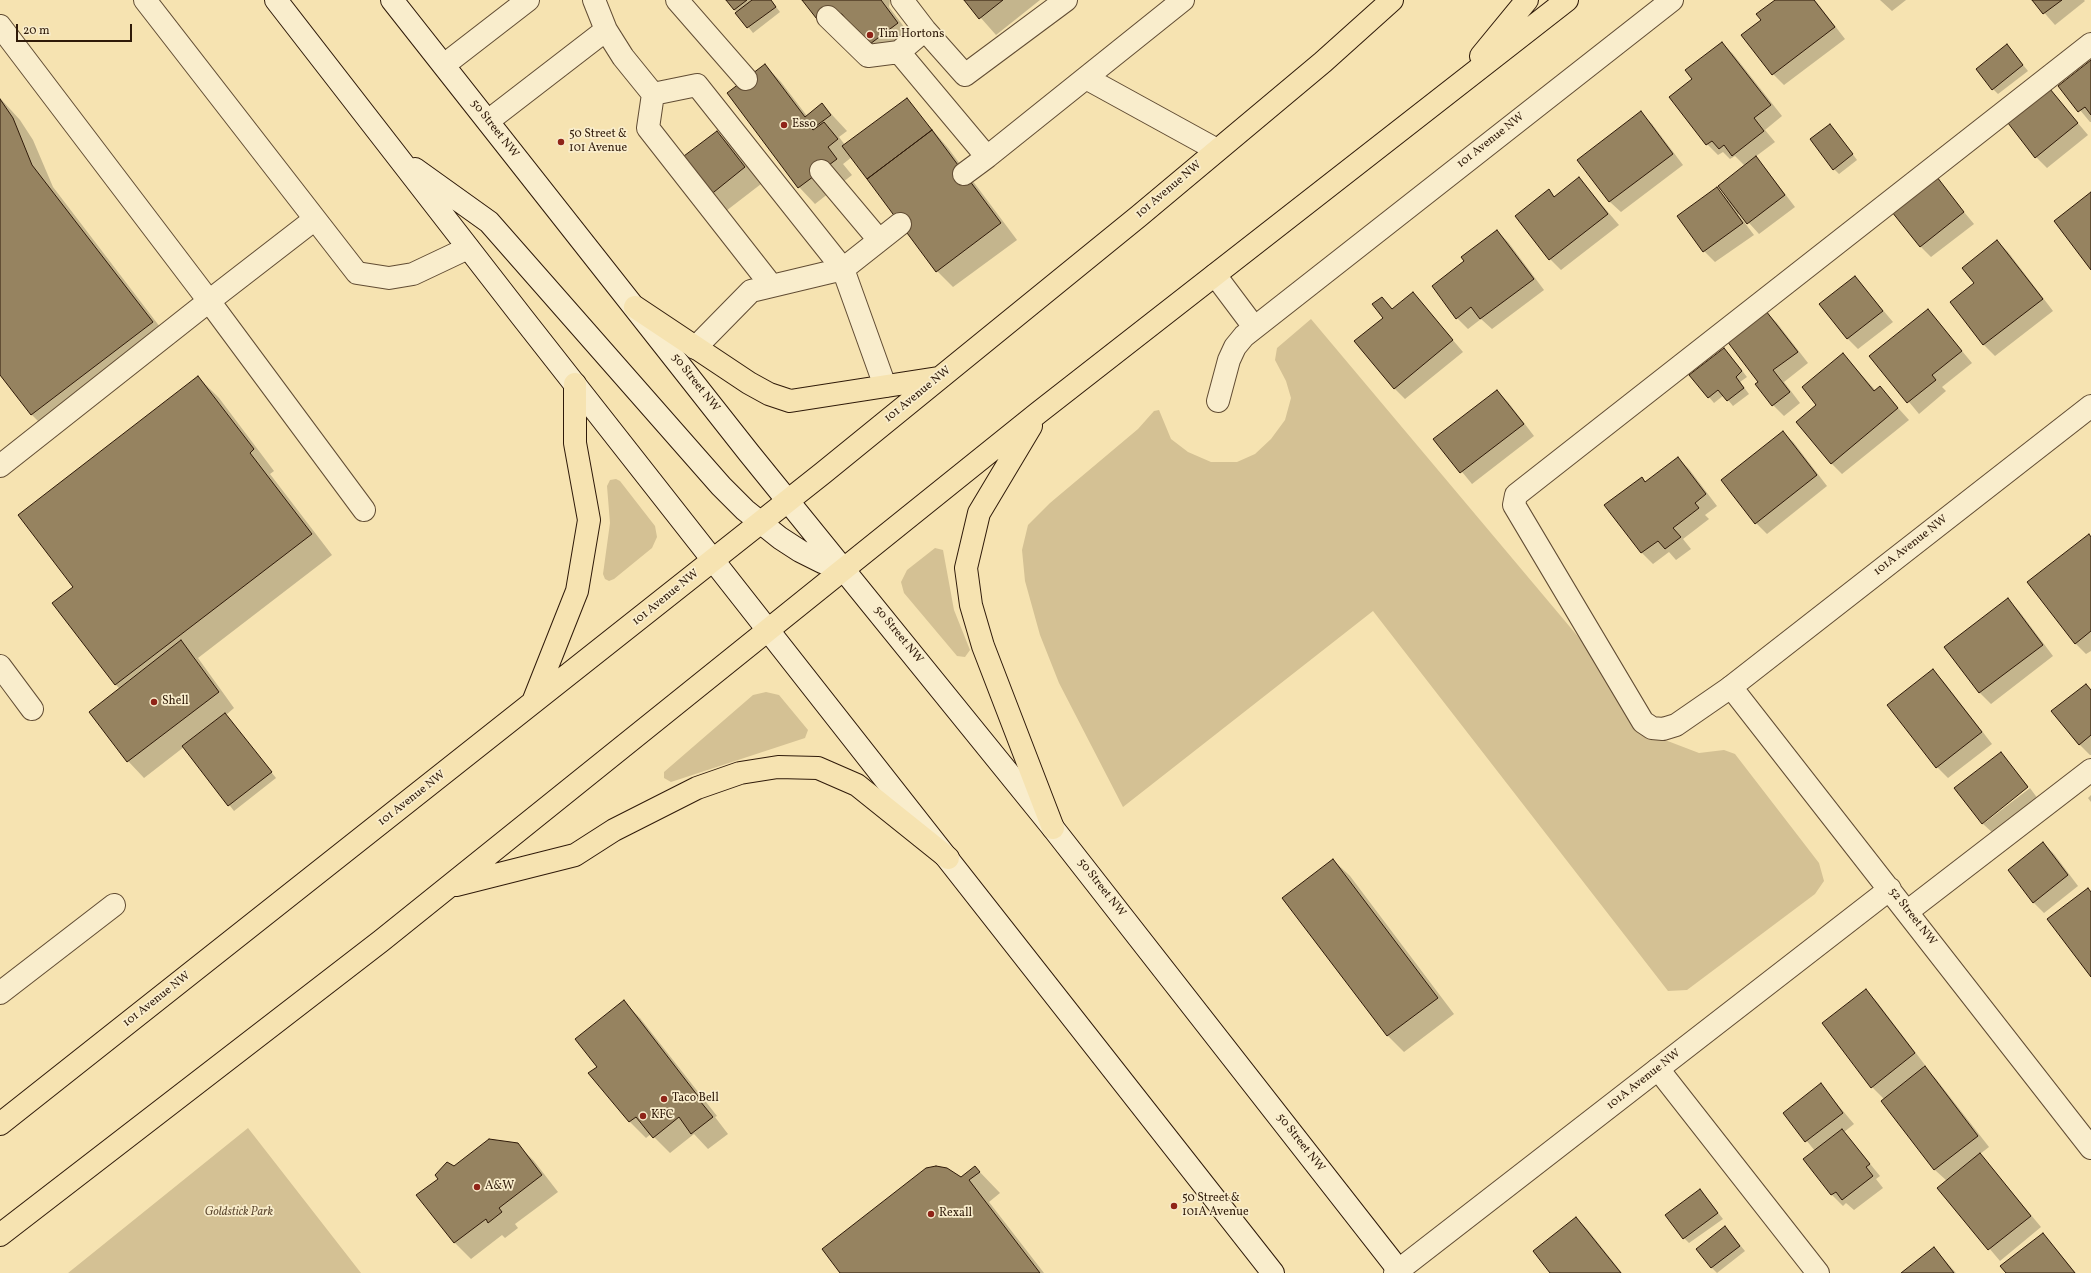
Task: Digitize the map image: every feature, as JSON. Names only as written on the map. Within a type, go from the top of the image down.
[{"type":"main road","points":[[145,0],[357,273],[389,278],[413,274],[468,248]]},
{"type":"main road","points":[[276,0],[395,155],[1273,1273]]},
{"type":"main road","name":"50 Street NW","points":[[392,0],[788,500],[1053,828],[1398,1272]]},
{"type":"main road","points":[[444,65],[528,0]]},
{"type":"main road","points":[[594,0],[606,30],[623,57],[653,94],[648,128],[771,286]]},
{"type":"main road","points":[[677,0],[746,79]]},
{"type":"main road","points":[[902,0],[925,30],[965,76],[1066,0]]},
{"type":"main road","points":[[964,174],[1183,0]]},
{"type":"main road","name":"101 Avenue NW","points":[[0,1124],[714,560],[1217,150],[1323,62],[1392,0]]},
{"type":"main road","points":[[1456,87],[1527,0]]},
{"type":"main road","points":[[0,1235],[449,886],[1038,413],[1567,0]]},
{"type":"main road","name":"101 Avenue NW","points":[[1218,401],[1235,347],[1254,327],[1672,0]]},
{"type":"main road","points":[[828,17],[868,56],[899,52],[925,30]]},
{"type":"main road","points":[[0,26],[210,301],[364,510]]},
{"type":"main road","points":[[488,121],[606,30]]},
{"type":"main road","name":"101A Avenue NW","points":[[2091,44],[1516,495],[1514,505],[1643,722],[1652,728],[1663,729],[1676,725],[1731,686],[2091,406]]},
{"type":"main road","points":[[899,52],[987,157]]},
{"type":"main road","points":[[1086,78],[1217,150]]},
{"type":"main road","points":[[653,94],[697,85],[843,269],[885,386]]},
{"type":"main road","points":[[395,155],[489,222],[721,486],[760,522],[800,551],[822,562],[844,569]]},
{"type":"main road","points":[[821,171],[879,240]]},
{"type":"main road","points":[[0,466],[315,219]]},
{"type":"main road","points":[[695,348],[751,291],[843,269],[900,224]]},
{"type":"main road","points":[[1215,275],[1254,327]]},
{"type":"main road","points":[[635,307],[749,383],[769,394],[790,401],[939,377]]},
{"type":"main road","points":[[533,703],[577,591],[589,520],[575,443],[575,384]]},
{"type":"main road","points":[[1038,413],[979,513],[966,568],[971,605],[983,646],[1053,828]]},
{"type":"main road","points":[[0,666],[32,710]]},
{"type":"main road","name":"52 Street NW","points":[[1731,686],[2090,1145]]},
{"type":"main road","points":[[449,886],[575,855],[614,830],[698,788],[740,773],[778,766],[818,768],[857,785],[948,858]]},
{"type":"main road","points":[[1908,911],[2091,770]]},
{"type":"main road","name":"101A Avenue NW","points":[[1398,1272],[1890,889]]},
{"type":"main road","points":[[0,993],[114,905]]},
{"type":"main road","points":[[1658,1069],[1818,1273]]},
{"type":"green space","points":[[1311,319],[1665,740],[1699,753],[1724,750],[1735,754],[1819,863],[1824,881],[1815,894],[1687,990],[1668,991],[1373,611],[1123,807],[1059,683],[1040,635],[1025,581],[1022,550],[1028,525],[1050,503],[1138,429],[1154,411],[1159,410],[1171,439],[1188,452],[1211,462],[1237,462],[1255,454],[1271,439],[1285,420],[1291,398],[1286,381],[1275,360],[1277,348]]},
{"type":"green space","points":[[616,479],[620,481],[655,526],[657,537],[652,548],[614,579],[609,581],[605,579],[603,574],[610,523],[607,486],[610,480]]},
{"type":"green space","points":[[935,548],[943,550],[954,610],[970,650],[965,657],[957,656],[904,593],[901,582],[907,570]]},
{"type":"green space","points":[[766,692],[779,695],[808,730],[805,738],[671,782],[664,778],[664,772],[753,695]]},
{"type":"green space","name":"Goldstick Park","points":[[248,1128],[361,1273],[68,1273]]},
{"type":"building","points":[[726,0],[747,0],[734,10]]},
{"type":"building","points":[[752,0],[771,0],[776,7],[747,28],[735,13]]},
{"type":"building","name":"Tim Hortons","points":[[802,0],[881,0],[898,23],[866,47],[842,14],[832,13],[820,23]]},
{"type":"building","points":[[964,0],[1003,0],[979,19]]},
{"type":"building","points":[[1775,0],[1814,0],[1835,27],[1772,75],[1741,35],[1761,20],[1756,14]]},
{"type":"building","points":[[2032,0],[2062,0],[2043,14]]},
{"type":"building","points":[[1722,42],[1771,105],[1754,118],[1764,131],[1732,156],[1724,145],[1719,149],[1712,141],[1706,145],[1669,97],[1692,79],[1685,70]]},
{"type":"building","points":[[2007,44],[2023,65],[1992,90],[1976,69]]},
{"type":"building","points":[[2091,60],[2091,115],[2085,107],[2078,112],[2058,86]]},
{"type":"building","name":"Esso","points":[[765,64],[805,117],[822,103],[831,115],[812,129],[813,130],[824,122],[838,139],[828,147],[837,159],[798,188],[727,93]]},
{"type":"building","points":[[2050,89],[2078,123],[2035,158],[2008,123]]},
{"type":"building","name":"Esso","points":[[907,98],[932,130],[867,179],[842,146]]},
{"type":"building","points":[[0,99],[13,118],[32,165],[153,322],[31,415],[0,375]]},
{"type":"building","points":[[1641,111],[1673,154],[1609,202],[1577,160]]},
{"type":"building","points":[[1830,124],[1853,154],[1833,170],[1810,139]]},
{"type":"building","points":[[932,130],[1001,223],[936,272],[867,179]]},
{"type":"building","points":[[717,131],[745,167],[709,196],[680,159]]},
{"type":"building","points":[[1756,156],[1785,195],[1747,224],[1718,186]]},
{"type":"building","points":[[1579,177],[1608,214],[1549,260],[1515,216],[1549,189],[1554,197]]},
{"type":"building","points":[[1937,177],[1964,212],[1920,247],[1892,212]]},
{"type":"building","points":[[1717,187],[1743,223],[1703,252],[1677,216]]},
{"type":"building","points":[[2091,192],[2091,270],[2054,221]]},
{"type":"building","points":[[1497,230],[1534,279],[1480,319],[1471,307],[1456,319],[1432,286],[1464,261],[1461,257]]},
{"type":"building","points":[[1997,240],[2043,299],[1983,345],[1950,302],[1974,283],[1962,268]]},
{"type":"building","points":[[1855,276],[1883,311],[1847,339],[1819,304]]},
{"type":"building","points":[[1413,292],[1453,340],[1394,389],[1354,341],[1383,318],[1372,304],[1382,297],[1392,309]]},
{"type":"building","points":[[1928,309],[1962,351],[1932,375],[1936,380],[1907,403],[1869,356]]},
{"type":"building","points":[[1766,311],[1798,352],[1773,370],[1790,392],[1772,406],[1755,384],[1758,382],[1727,341]]},
{"type":"building","points":[[1724,348],[1742,371],[1736,377],[1744,388],[1727,401],[1718,390],[1708,398],[1689,375]]},
{"type":"building","points":[[1843,353],[1874,391],[1880,386],[1898,408],[1831,464],[1796,422],[1816,405],[1802,387]]},
{"type":"building","points":[[198,376],[254,449],[250,453],[312,534],[115,685],[52,603],[73,587],[18,515]]},
{"type":"building","points":[[1497,390],[1524,424],[1460,473],[1433,439]]},
{"type":"building","points":[[1783,431],[1817,475],[1755,524],[1721,480]]},
{"type":"building","points":[[1678,457],[1706,494],[1695,503],[1699,508],[1673,528],[1681,537],[1665,549],[1658,541],[1641,553],[1604,505],[1642,477],[1645,482]]},
{"type":"building","points":[[2089,534],[2091,537],[2091,631],[2075,644],[2027,582]]},
{"type":"building","points":[[2008,598],[2043,645],[1979,693],[1944,647]]},
{"type":"building","name":"Shell","points":[[181,640],[219,692],[127,762],[89,712]]},
{"type":"building","points":[[1933,669],[1982,732],[1936,768],[1887,705]]},
{"type":"building","points":[[2086,684],[2091,690],[2091,735],[2079,745],[2051,711]]},
{"type":"building","name":"Shell","points":[[225,713],[272,772],[228,806],[182,746]]},
{"type":"building","points":[[2001,752],[2028,787],[1982,824],[1954,788]]},
{"type":"building","points":[[2043,842],[2068,875],[2033,903],[2008,870]]},
{"type":"building","points":[[1333,859],[1438,998],[1387,1036],[1282,898]]},
{"type":"building","points":[[2088,888],[2091,892],[2091,977],[2047,919]]},
{"type":"building","points":[[1866,989],[1915,1053],[1871,1088],[1822,1023]]},
{"type":"building","points":[[624,1000],[713,1117],[691,1134],[679,1117],[653,1138],[636,1117],[629,1122],[588,1073],[597,1067],[575,1039]]},
{"type":"building","points":[[1925,1066],[1978,1136],[1934,1170],[1881,1101]]},
{"type":"building","points":[[1821,1083],[1843,1113],[1805,1142],[1783,1113]]},
{"type":"building","points":[[1842,1129],[1870,1164],[1866,1167],[1873,1176],[1842,1200],[1836,1192],[1831,1195],[1803,1159]]},
{"type":"building","name":"A&W","points":[[489,1139],[518,1143],[542,1175],[499,1208],[502,1212],[488,1223],[486,1219],[454,1243],[416,1195],[438,1179],[435,1175],[447,1162],[454,1166]]},
{"type":"building","points":[[1980,1153],[2031,1216],[1988,1250],[1937,1188]]},
{"type":"building","name":"Rexall","points":[[936,1166],[947,1168],[961,1177],[975,1166],[980,1172],[969,1180],[1040,1273],[840,1273],[822,1249],[926,1168]]},
{"type":"building","points":[[1700,1189],[1718,1213],[1683,1239],[1665,1215]]},
{"type":"building","points":[[1576,1217],[1621,1273],[1550,1273],[1533,1251]]},
{"type":"building","points":[[1725,1226],[1740,1246],[1711,1268],[1696,1249]]},
{"type":"building","points":[[2043,1233],[2075,1273],[2006,1273],[2000,1266]]},
{"type":"building","points":[[1934,1247],[1954,1273],[1901,1273]]},
{"type":"place","name":"Tim Hortons","points":[[870,35]]},
{"type":"place","name":"Esso","points":[[784,125]]},
{"type":"place","name":"50 Street & 101 Avenue","points":[[561,142]]},
{"type":"place","name":"Shell","points":[[154,702]]},
{"type":"place","name":"Taco Bell","points":[[664,1099]]},
{"type":"place","name":"KFC","points":[[643,1116]]},
{"type":"place","name":"A&W","points":[[477,1187]]},
{"type":"place","name":"50 Street & 101A Avenue","points":[[1174,1206]]},
{"type":"place","name":"Rexall","points":[[931,1214]]}]
